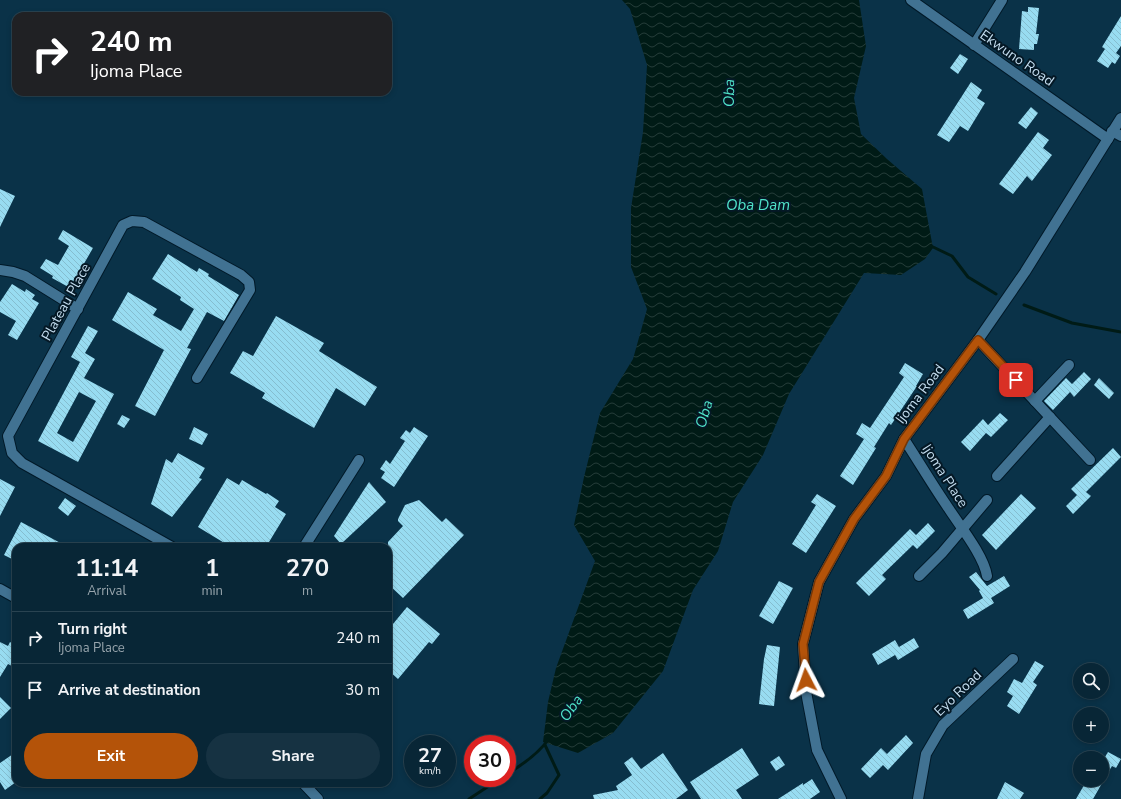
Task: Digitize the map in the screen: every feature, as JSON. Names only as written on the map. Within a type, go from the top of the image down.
[{"type":"street","name":"Ekwuno Road","points":[[911,0],[974,45],[1114,135]]},
{"type":"street","points":[[974,45],[1002,0]]},
{"type":"street","name":"Ijoma Road","points":[[841,799],[816,750],[806,692],[803,644],[819,582],[854,519],[886,476],[904,439],[978,340],[1026,272],[1114,135],[1121,118]]},
{"type":"street","name":"Plateau Place","points":[[165,543],[22,463],[12,453],[8,436],[123,225],[132,221],[144,222],[241,275],[249,282],[250,290],[197,378]]},
{"type":"street","points":[[0,270],[25,276],[78,309]]},
{"type":"street","points":[[978,340],[1090,460]]},
{"type":"street","points":[[1035,401],[1069,365]]},
{"type":"street","points":[[997,476],[1050,417]]},
{"type":"street","name":"Ijoma Place","points":[[904,439],[963,529],[986,569],[987,576]]},
{"type":"street","points":[[307,543],[359,460]]},
{"type":"street","name":"Ijoma Place","points":[[919,576],[942,553],[987,500]]},
{"type":"street","points":[[0,589],[12,596]]},
{"type":"street","name":"Eyo Road","points":[[918,799],[926,754],[943,725],[1013,659]]},
{"type":"street","points":[[307,787],[318,799]]},
{"type":"water","name":"Oba Dam","points":[[622,0],[859,0],[866,46],[854,98],[861,134],[922,189],[933,248],[925,259],[901,275],[864,273],[789,394],[763,455],[733,502],[718,551],[693,590],[663,671],[613,733],[578,753],[543,742],[548,702],[556,668],[595,561],[574,525],[600,413],[633,359],[647,309],[631,267],[631,208],[643,132],[647,65],[630,9]]},
{"type":"building","points":[[1028,7],[1039,8],[1036,34],[1039,34],[1037,44],[1034,44],[1034,50],[1019,49],[1022,11],[1028,12]]},
{"type":"building","points":[[1121,16],[1121,46],[1116,53],[1120,56],[1115,64],[1112,62],[1108,68],[1097,61],[1105,49],[1102,47]]},
{"type":"building","points":[[960,54],[968,59],[958,74],[950,68]]},
{"type":"building","points":[[971,82],[982,90],[977,98],[985,103],[968,131],[960,126],[949,142],[937,135]]},
{"type":"building","points":[[1031,107],[1038,113],[1026,129],[1018,123]]},
{"type":"building","points":[[1038,132],[1049,140],[1043,148],[1052,155],[1032,181],[1027,176],[1013,194],[999,184]]},
{"type":"building","points":[[0,189],[15,196],[0,227]]},
{"type":"building","points":[[63,230],[93,248],[78,274],[80,274],[72,289],[52,278],[53,276],[40,268],[46,259],[58,265],[69,246],[58,239]]},
{"type":"building","points":[[168,254],[197,272],[199,268],[209,274],[208,276],[239,295],[224,321],[207,312],[187,348],[191,349],[155,416],[135,406],[164,350],[112,320],[128,292],[157,309],[153,315],[181,331],[194,309],[180,300],[181,297],[152,279]]},
{"type":"building","points":[[12,284],[25,292],[26,289],[35,295],[32,299],[39,303],[17,340],[8,335],[16,321],[0,312],[0,302]]},
{"type":"building","points":[[276,316],[324,343],[319,351],[377,387],[365,406],[336,388],[314,428],[262,398],[265,393],[230,373],[243,351],[253,356]]},
{"type":"building","points":[[88,326],[98,331],[85,353],[95,359],[84,378],[114,394],[78,462],[38,441],[80,362],[71,357]],"holes":[[[79,392],[96,401],[73,442],[57,433]]]},
{"type":"building","points":[[905,363],[923,374],[917,386],[891,425],[889,423],[874,447],[876,448],[853,485],[840,476],[864,439],[856,434],[862,423],[870,428],[904,377],[899,373]]},
{"type":"building","points":[[1084,372],[1091,379],[1074,397],[1070,392],[1053,410],[1044,401],[1066,378],[1072,384]]},
{"type":"building","points":[[1099,378],[1114,393],[1109,399],[1094,385]]},
{"type":"building","points":[[1000,413],[1008,420],[991,437],[986,433],[970,451],[961,442],[983,419],[988,425]]},
{"type":"building","points":[[122,415],[130,419],[124,428],[117,424]]},
{"type":"building","points":[[194,427],[208,434],[202,445],[189,439]]},
{"type":"building","points":[[414,427],[428,436],[394,487],[381,478],[385,472],[380,469],[386,460],[390,464],[405,441],[400,438],[406,430],[410,433]]},
{"type":"building","points":[[1113,448],[1121,457],[1086,492],[1091,496],[1073,514],[1066,506],[1077,495],[1071,489]]},
{"type":"building","points":[[178,453],[205,468],[199,478],[202,479],[172,517],[151,504],[166,459],[172,463]]},
{"type":"building","points":[[227,478],[239,485],[242,480],[266,494],[267,493],[279,501],[275,507],[286,514],[268,543],[224,543],[198,527]]},
{"type":"building","points":[[0,479],[15,487],[0,516]]},
{"type":"building","points":[[369,482],[386,502],[342,543],[340,543],[334,536]]},
{"type":"building","points":[[817,494],[836,506],[806,553],[792,544],[816,505],[811,502]]},
{"type":"building","points":[[1021,494],[1036,508],[996,550],[982,535]]},
{"type":"building","points":[[65,498],[76,506],[68,516],[58,508]]},
{"type":"building","points":[[419,500],[442,522],[446,518],[464,535],[403,598],[392,588],[392,543],[388,542],[403,526],[398,519],[405,505]]},
{"type":"building","points":[[21,522],[60,543],[12,543],[12,559],[4,555]]},
{"type":"building","points":[[928,523],[935,531],[917,549],[913,545],[882,575],[886,579],[869,596],[856,583],[910,529],[916,535]]},
{"type":"building","points":[[976,572],[987,586],[1004,576],[1010,586],[991,598],[994,603],[968,619],[963,610],[983,598],[979,591],[980,590],[969,577]]},
{"type":"building","points":[[779,581],[793,588],[773,624],[759,616]]},
{"type":"building","points":[[407,607],[440,634],[432,644],[429,642],[398,679],[392,674],[392,625]]},
{"type":"building","points":[[914,638],[919,647],[898,660],[895,655],[878,665],[872,654],[895,640],[899,647]]},
{"type":"building","points":[[0,642],[8,646],[10,642],[12,643],[12,666],[8,664],[0,677]]},
{"type":"building","points":[[767,645],[780,647],[774,706],[759,704]]},
{"type":"building","points":[[1035,661],[1044,666],[1033,682],[1037,685],[1019,714],[1007,706],[1013,696],[1007,692],[1014,679],[1022,683]]},
{"type":"building","points":[[0,697],[11,708],[0,719]]},
{"type":"building","points":[[906,735],[913,743],[888,770],[883,765],[870,778],[861,769],[881,748],[887,754]]},
{"type":"building","points":[[742,748],[759,775],[736,790],[742,799],[701,799],[690,782]]},
{"type":"building","points":[[663,753],[688,790],[676,799],[594,799],[593,795],[618,790],[616,786],[632,775],[624,763],[632,757],[641,769]]},
{"type":"building","points":[[1109,753],[1121,759],[1116,768],[1112,766],[1109,771]]},
{"type":"building","points":[[12,755],[12,785],[5,790],[0,782],[0,763]]},
{"type":"building","points":[[779,756],[785,765],[776,771],[770,762]]},
{"type":"building","points":[[812,779],[820,792],[810,799],[778,799],[803,783],[803,785]]},
{"type":"building","points":[[1005,782],[1024,793],[1020,799],[997,799]]},
{"type":"building","points":[[1083,787],[1100,787],[1093,799],[1076,799]]},
{"type":"waterway","points":[[931,246],[952,256],[968,277],[996,294]]},
{"type":"waterway","points":[[1024,305],[1072,323],[1121,332]]},
{"type":"waterway","name":"Oba","points":[[516,768],[529,759],[548,740]]},
{"type":"waterway","points":[[540,799],[547,793],[559,775],[545,745]]},
{"type":"waterway","name":"Oba","points":[[469,799],[487,787]]},
{"type":"route","points":[[806,680],[803,644],[819,582],[854,519],[886,476],[904,439],[978,340],[1016,380]]}]
